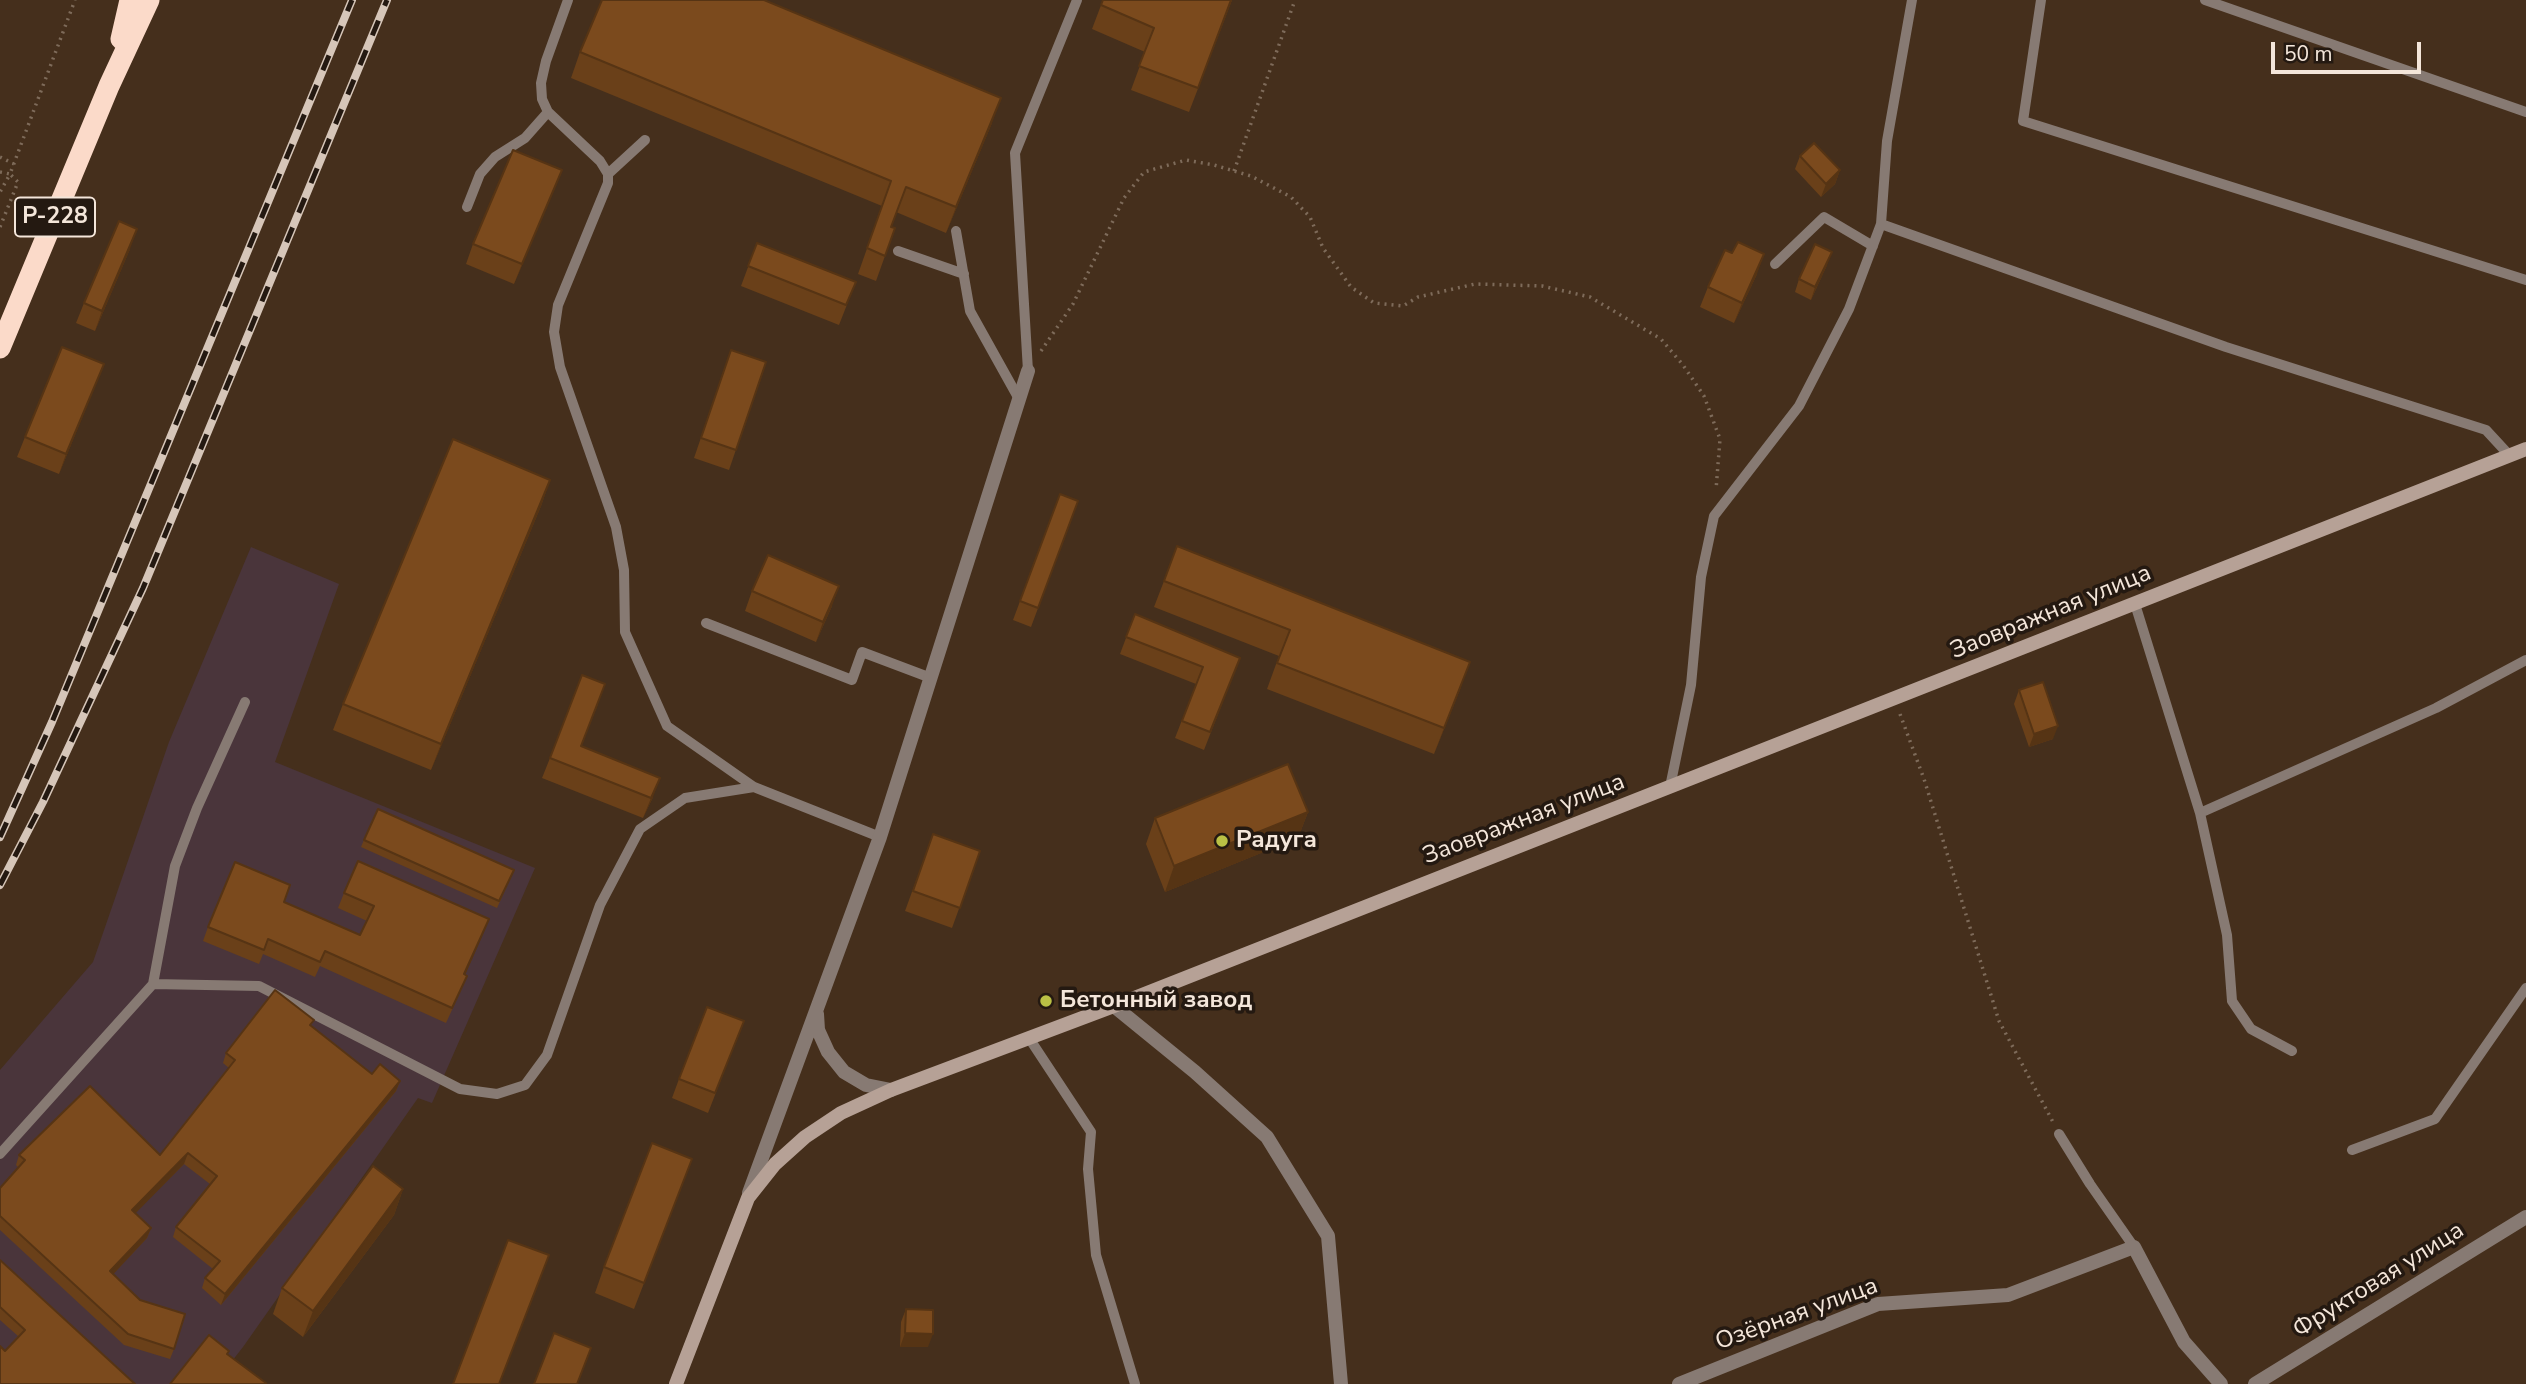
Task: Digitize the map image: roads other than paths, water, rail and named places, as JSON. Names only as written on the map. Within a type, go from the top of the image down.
[{"type":"highway","name":"Р-228","points":[[109,86],[131,0]]},
{"type":"highway","name":"Р-228","points":[[0,348],[109,86],[149,0]]},
{"type":"street","points":[[747,1198],[880,837],[1028,371]]},
{"type":"street","name":"Заовражная улица","points":[[676,1384],[747,1198],[775,1164],[804,1137],[841,1113],[891,1090],[1114,1006],[2526,449]]},
{"type":"street","points":[[1114,1006],[1195,1072],[1267,1137],[1328,1236],[1341,1384]]},
{"type":"street","points":[[817,1009],[818,1030],[828,1052],[844,1072],[866,1085],[891,1090]]},
{"type":"street","name":"Фруктовая улица","points":[[2255,1384],[2526,1217]]},
{"type":"street","points":[[2134,1247],[2184,1342],[2221,1384]]},
{"type":"street","name":"Озёрная улица","points":[[1679,1384],[1878,1304],[2008,1294],[2134,1247]]},
{"type":"lane","points":[[568,0],[546,61],[541,83],[542,99],[548,112],[600,161],[608,174],[608,183],[558,305],[554,332],[560,367],[616,527],[624,570],[625,632],[667,726],[754,787],[880,837]]},
{"type":"lane","points":[[1028,371],[1015,153],[1077,0]]},
{"type":"lane","points":[[1670,787],[1691,685],[1701,578],[1714,516],[1799,406],[1849,309],[1881,225],[1887,141],[1912,0]]},
{"type":"lane","points":[[2041,0],[2023,121],[2526,280]]},
{"type":"lane","points":[[2205,0],[2526,112]]},
{"type":"lane","points":[[467,207],[480,174],[495,157],[526,138],[548,112]]},
{"type":"lane","points":[[608,174],[645,140]]},
{"type":"lane","points":[[1775,264],[1824,217],[1873,246]]},
{"type":"lane","points":[[1881,225],[2226,347],[2486,430],[2510,456]]},
{"type":"lane","points":[[956,231],[970,311],[1019,399]]},
{"type":"lane","points":[[898,251],[964,274]]},
{"type":"lane","points":[[2135,604],[2200,813],[2227,935],[2232,1001],[2251,1029],[2291,1051]]},
{"type":"lane","points":[[706,623],[852,680],[862,652],[931,678]]},
{"type":"lane","points":[[2200,813],[2436,708],[2526,660]]},
{"type":"lane","points":[[0,1154],[153,984],[175,866],[197,808],[245,702]]},
{"type":"lane","points":[[153,984],[259,986],[460,1089],[497,1094],[525,1085],[547,1055],[600,905],[640,829],[685,798],[754,787]]},
{"type":"lane","points":[[2352,1150],[2435,1119],[2526,988]]},
{"type":"lane","points":[[1029,1038],[1091,1132],[1088,1169],[1096,1255],[1135,1384]]},
{"type":"lane","points":[[2059,1134],[2134,1247]]},
{"type":"railway","points":[[0,837],[52,722],[352,0]]},
{"type":"railway","points":[[0,885],[43,802],[143,588],[387,0]]},
{"type":"place","name":"Радуга","points":[[1222,841]]},
{"type":"place","name":"Бетонный завод","points":[[1046,1001]]}]
